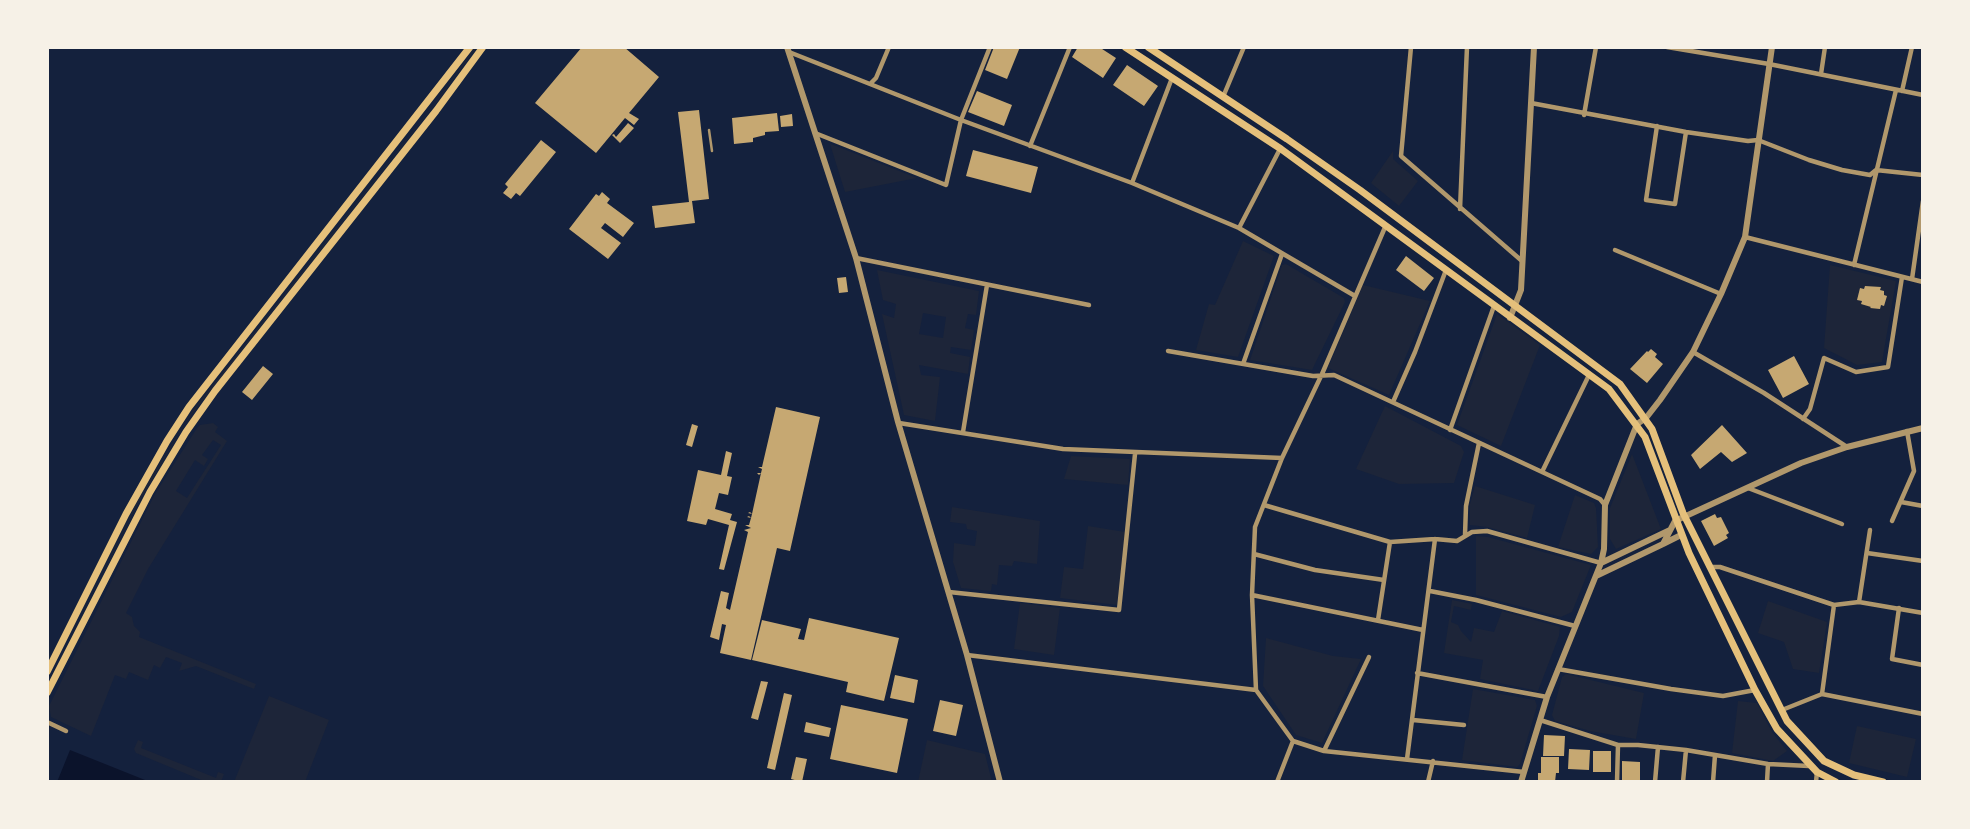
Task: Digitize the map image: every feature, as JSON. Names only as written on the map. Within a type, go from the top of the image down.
[{"type":"main road","points":[[47,672],[126,514],[162,448],[189,407],[470,47]]},
{"type":"main road","points":[[47,694],[150,492],[186,432],[215,391],[428,122],[483,47]]},
{"type":"main road","points":[[1125,47],[1281,149],[1609,389],[1645,437],[1681,535],[1755,690],[1777,729],[1816,772],[1836,782]]},
{"type":"main road","points":[[1148,47],[1161,51],[1223,97],[1350,183],[1620,384],[1652,429],[1685,516],[1708,567],[1787,721],[1824,761],[1854,775],[1883,782]]},
{"type":"street","points":[[870,83],[876,78],[889,47]]},
{"type":"street","points":[[815,133],[946,185],[961,120],[990,47]]},
{"type":"street","points":[[1030,146],[1070,47]]},
{"type":"street","points":[[1223,97],[1244,47]]},
{"type":"street","points":[[1411,47],[1401,156],[1523,261]]},
{"type":"street","points":[[1460,209],[1467,47]]},
{"type":"street","points":[[1510,318],[1521,289],[1534,47]]},
{"type":"street","points":[[1584,115],[1596,47]]},
{"type":"street","points":[[1667,47],[1923,95]]},
{"type":"street","points":[[1521,782],[1547,697],[1601,563],[1605,505],[1637,424],[1646,418],[1693,352],[1745,237],[1772,47]]},
{"type":"street","points":[[1821,75],[1825,47]]},
{"type":"street","points":[[1854,265],[1876,170],[1912,47]]},
{"type":"street","points":[[787,49],[961,120],[1132,183],[1239,228],[1355,296]]},
{"type":"street","points":[[787,49],[856,258],[898,422],[967,655],[1000,782]]},
{"type":"street","points":[[1132,183],[1172,78]]},
{"type":"street","points":[[1530,103],[1686,132],[1758,140],[1842,170],[1870,175],[1876,170],[1923,175]]},
{"type":"street","points":[[1657,126],[1646,200],[1675,204],[1686,132]]},
{"type":"street","points":[[1239,228],[1281,149]]},
{"type":"street","points":[[1912,279],[1923,201]]},
{"type":"street","points":[[1386,224],[1322,374],[1282,458],[1255,527],[1252,595],[1256,691],[1293,741],[1324,751],[1524,772]]},
{"type":"street","points":[[1745,237],[1923,282]]},
{"type":"street","points":[[1615,250],[1721,294]]},
{"type":"street","points":[[1243,364],[1283,254]]},
{"type":"street","points":[[856,258],[1089,305]]},
{"type":"street","points":[[1392,402],[1447,270]]},
{"type":"street","points":[[1803,419],[1810,409],[1824,358],[1856,372],[1888,367],[1902,277]]},
{"type":"street","points":[[963,432],[987,285]]},
{"type":"street","points":[[1450,430],[1494,305]]},
{"type":"street","points":[[1168,351],[1313,376],[1334,375],[1600,499],[1605,505]]},
{"type":"street","points":[[1693,352],[1764,393],[1847,447]]},
{"type":"street","points":[[1542,472],[1589,374]]},
{"type":"street","points":[[898,422],[1063,449],[1282,458]]},
{"type":"street","points":[[1663,544],[1675,521],[1801,463],[1847,447],[1923,428]]},
{"type":"street","points":[[1892,521],[1914,471],[1907,432]]},
{"type":"street","points":[[1465,535],[1466,506],[1479,443]]},
{"type":"street","points":[[949,592],[1119,610],[1136,454]]},
{"type":"street","points":[[1747,488],[1842,524]]},
{"type":"street","points":[[1901,502],[1923,506]]},
{"type":"street","points":[[1264,505],[1390,542],[1435,539],[1457,541],[1472,532],[1487,531],[1601,563],[1670,530]]},
{"type":"street","points":[[1859,602],[1870,530]]},
{"type":"street","points":[[1596,576],[1681,535]]},
{"type":"street","points":[[1407,759],[1435,539]]},
{"type":"street","points":[[1378,620],[1390,542]]},
{"type":"street","points":[[1867,553],[1923,561]]},
{"type":"street","points":[[1254,554],[1315,570],[1384,580]]},
{"type":"street","points":[[1708,567],[1720,567],[1834,605],[1859,602],[1923,613]]},
{"type":"street","points":[[1430,591],[1575,626]]},
{"type":"street","points":[[1252,595],[1423,630]]},
{"type":"street","points":[[1822,694],[1834,605]]},
{"type":"street","points":[[1899,608],[1892,659],[1923,665]]},
{"type":"street","points":[[967,655],[1256,691]]},
{"type":"street","points":[[1324,751],[1369,657]]},
{"type":"street","points":[[1558,669],[1671,690],[1723,696],[1755,690]]},
{"type":"street","points":[[1417,673],[1547,697]]},
{"type":"street","points":[[1781,710],[1822,694],[1923,714]]},
{"type":"street","points":[[1539,719],[1618,745],[1658,747],[1768,764],[1809,765]]},
{"type":"street","points":[[1413,720],[1464,725]]},
{"type":"street","points":[[47,722],[66,731]]},
{"type":"street","points":[[1278,782],[1293,741]]},
{"type":"street","points":[[1618,745],[1618,782]]},
{"type":"street","points":[[1655,782],[1658,747]]},
{"type":"street","points":[[1684,782],[1686,751]]},
{"type":"street","points":[[1713,782],[1715,755]]},
{"type":"street","points":[[1428,782],[1433,761]]},
{"type":"street","points":[[1767,782],[1768,764]]},
{"type":"street","points":[[1816,772],[1816,782]]},
{"type":"lane","points":[[709,130],[712,151]]},
{"type":"shaded area","points":[[475,47],[436,103],[186,422],[134,511],[63,652],[141,494],[193,410],[435,103]]},
{"type":"shaded area","points":[[831,144],[917,178],[845,192]]},
{"type":"shaded area","points":[[1393,151],[1393,159],[1418,181],[1399,206],[1371,183]]},
{"type":"shaded area","points":[[1243,241],[1274,256],[1238,357],[1196,350],[1209,304],[1215,305]]},
{"type":"shaded area","points":[[1286,264],[1344,298],[1345,302],[1312,370],[1250,360],[1282,265]]},
{"type":"shaded area","points":[[1830,265],[1896,281],[1882,362],[1857,365],[1824,348]]},
{"type":"shaded area","points":[[877,270],[979,291],[976,315],[968,314],[965,328],[974,330],[971,350],[951,347],[950,353],[970,357],[968,374],[919,365],[921,375],[940,377],[935,421],[904,415],[882,314],[894,318],[896,304],[883,300]],"holes":[[[923,313],[946,317],[943,338],[919,334]]]},
{"type":"shaded area","points":[[1363,285],[1430,301],[1389,395],[1328,368]]},
{"type":"shaded area","points":[[1497,314],[1540,345],[1501,446],[1457,425]]},
{"type":"shaded area","points":[[1385,406],[1461,446],[1464,452],[1454,483],[1399,484],[1356,469]]},
{"type":"shaded area","points":[[213,423],[218,427],[215,432],[227,441],[148,569],[126,613],[132,617],[134,626],[140,632],[139,637],[256,684],[254,689],[196,666],[179,671],[182,663],[166,657],[160,668],[154,665],[148,680],[129,672],[126,679],[115,675],[91,736],[51,717],[49,706],[155,494],[200,425]],"holes":[[[213,440],[221,445],[187,498],[176,491],[195,460],[204,466],[208,459],[202,455]]]},
{"type":"shaded area","points":[[1632,454],[1661,529],[1616,549],[1610,539],[1610,508]]},
{"type":"shaded area","points":[[1071,456],[1130,459],[1128,485],[1064,479]]},
{"type":"shaded area","points":[[1475,486],[1535,505],[1527,538],[1470,525],[1470,504]]},
{"type":"shaded area","points":[[1575,495],[1594,503],[1596,508],[1598,547],[1591,554],[1558,547]]},
{"type":"shaded area","points":[[952,507],[1040,521],[1037,564],[1014,561],[1012,566],[999,565],[997,585],[992,584],[991,591],[961,588],[953,562],[954,543],[975,546],[977,531],[967,529],[966,524],[950,522]]},
{"type":"shaded area","points":[[1088,526],[1125,532],[1117,605],[1060,598],[1064,567],[1083,569]]},
{"type":"shaded area","points":[[1476,536],[1591,565],[1572,612],[1561,617],[1476,595]]},
{"type":"shaded area","points":[[1452,600],[1472,604],[1471,610],[1454,606],[1451,622],[1458,625],[1471,642],[1474,628],[1494,632],[1502,611],[1560,627],[1538,691],[1480,679],[1483,660],[1444,653]]},
{"type":"shaded area","points":[[1768,601],[1827,622],[1819,673],[1793,669],[1784,642],[1758,633]]},
{"type":"shaded area","points":[[1020,603],[1060,608],[1054,655],[1014,649]]},
{"type":"shaded area","points":[[1266,638],[1333,656],[1361,659],[1322,743],[1296,735],[1263,686]]},
{"type":"shaded area","points":[[1566,674],[1644,693],[1636,739],[1590,731],[1555,721],[1552,715],[1562,677]]},
{"type":"shaded area","points":[[1473,689],[1535,700],[1537,706],[1517,767],[1462,760]]},
{"type":"shaded area","points":[[269,696],[329,720],[305,782],[234,782]]},
{"type":"shaded area","points":[[1738,701],[1757,703],[1772,732],[1787,751],[1773,761],[1732,753]]},
{"type":"shaded area","points":[[1857,726],[1916,739],[1907,777],[1849,763]]},
{"type":"shaded area","points":[[138,740],[143,742],[141,748],[216,778],[218,772],[224,774],[221,782],[206,782],[136,753],[134,749]]},
{"type":"shaded area","points":[[927,740],[985,754],[992,782],[918,782]]},
{"type":"shaded area","points":[[70,750],[150,782],[57,782]]},
{"type":"building","points":[[582,47],[624,47],[659,77],[629,113],[639,119],[634,125],[625,118],[596,153],[535,103]]},
{"type":"building","points":[[994,47],[1020,47],[1007,79],[985,70]]},
{"type":"building","points":[[1078,47],[1099,47],[1116,58],[1103,78],[1072,57]]},
{"type":"building","points":[[1127,65],[1158,86],[1144,106],[1113,85]]},
{"type":"building","points":[[977,91],[1012,105],[1004,126],[968,112]]},
{"type":"building","points":[[699,110],[709,199],[692,201],[695,223],[655,228],[652,206],[689,202],[678,112]]},
{"type":"building","points":[[777,113],[779,131],[765,132],[765,135],[753,138],[753,142],[734,144],[732,118]]},
{"type":"building","points":[[792,114],[793,126],[781,127],[780,116]]},
{"type":"building","points":[[628,123],[634,128],[620,143],[612,135],[616,137]]},
{"type":"building","points":[[541,140],[556,152],[520,196],[516,193],[511,199],[503,193],[508,187],[505,184]]},
{"type":"building","points":[[973,150],[1038,167],[1031,193],[966,176]]},
{"type":"building","points":[[602,192],[610,199],[607,203],[634,223],[623,237],[605,223],[601,228],[621,243],[608,259],[569,229],[596,194],[599,196]]},
{"type":"building","points":[[1406,256],[1434,278],[1424,291],[1396,270]]},
{"type":"building","points":[[846,277],[848,292],[839,293],[837,278]]},
{"type":"building","points":[[1865,286],[1881,287],[1880,290],[1887,296],[1884,306],[1881,305],[1880,309],[1870,308],[1857,300],[1860,288],[1864,289]]},
{"type":"building","points":[[1651,349],[1663,364],[1647,383],[1630,369]]},
{"type":"building","points":[[1794,356],[1809,384],[1783,398],[1768,370]]},
{"type":"building","points":[[263,366],[273,374],[252,400],[242,392]]},
{"type":"building","points":[[776,407],[820,417],[790,551],[777,548],[751,660],[720,653],[726,625],[722,624],[719,640],[710,637],[721,591],[729,593],[726,608],[730,610],[748,532],[744,530],[751,528],[745,525],[749,525],[762,469],[758,467],[762,467]]},
{"type":"building","points":[[692,424],[698,426],[692,447],[686,445]]},
{"type":"building","points":[[1722,425],[1747,453],[1732,462],[1721,452],[1700,469],[1691,455]]},
{"type":"building","points":[[726,451],[732,453],[727,476],[732,477],[728,495],[719,493],[715,509],[732,514],[730,520],[737,522],[724,570],[719,569],[729,525],[708,519],[706,525],[687,521],[698,470],[721,475]]},
{"type":"building","points":[[1715,514],[1717,518],[1721,517],[1729,533],[1726,535],[1728,538],[1714,546],[1701,521]]},
{"type":"building","points":[[809,618],[899,638],[884,701],[846,692],[848,682],[752,660],[762,620],[801,629],[798,639],[804,640]]},
{"type":"building","points":[[895,675],[918,680],[914,703],[890,698]]},
{"type":"building","points":[[761,681],[768,682],[758,720],[751,718]]},
{"type":"building","points":[[784,693],[792,695],[775,770],[767,768]]},
{"type":"building","points":[[940,700],[963,705],[956,736],[933,731]]},
{"type":"building","points":[[841,705],[908,719],[897,773],[830,759]]},
{"type":"building","points":[[806,722],[831,728],[829,737],[804,732]]},
{"type":"building","points":[[1544,735],[1565,736],[1564,756],[1543,756]]},
{"type":"building","points":[[1569,749],[1590,750],[1589,770],[1568,769]]},
{"type":"building","points":[[1593,751],[1611,751],[1611,772],[1593,772]]},
{"type":"building","points":[[796,757],[807,759],[802,782],[791,779]]},
{"type":"building","points":[[1541,757],[1559,757],[1559,773],[1556,773],[1555,782],[1538,782]]},
{"type":"building","points":[[1622,761],[1640,762],[1640,782],[1622,782]]}]
